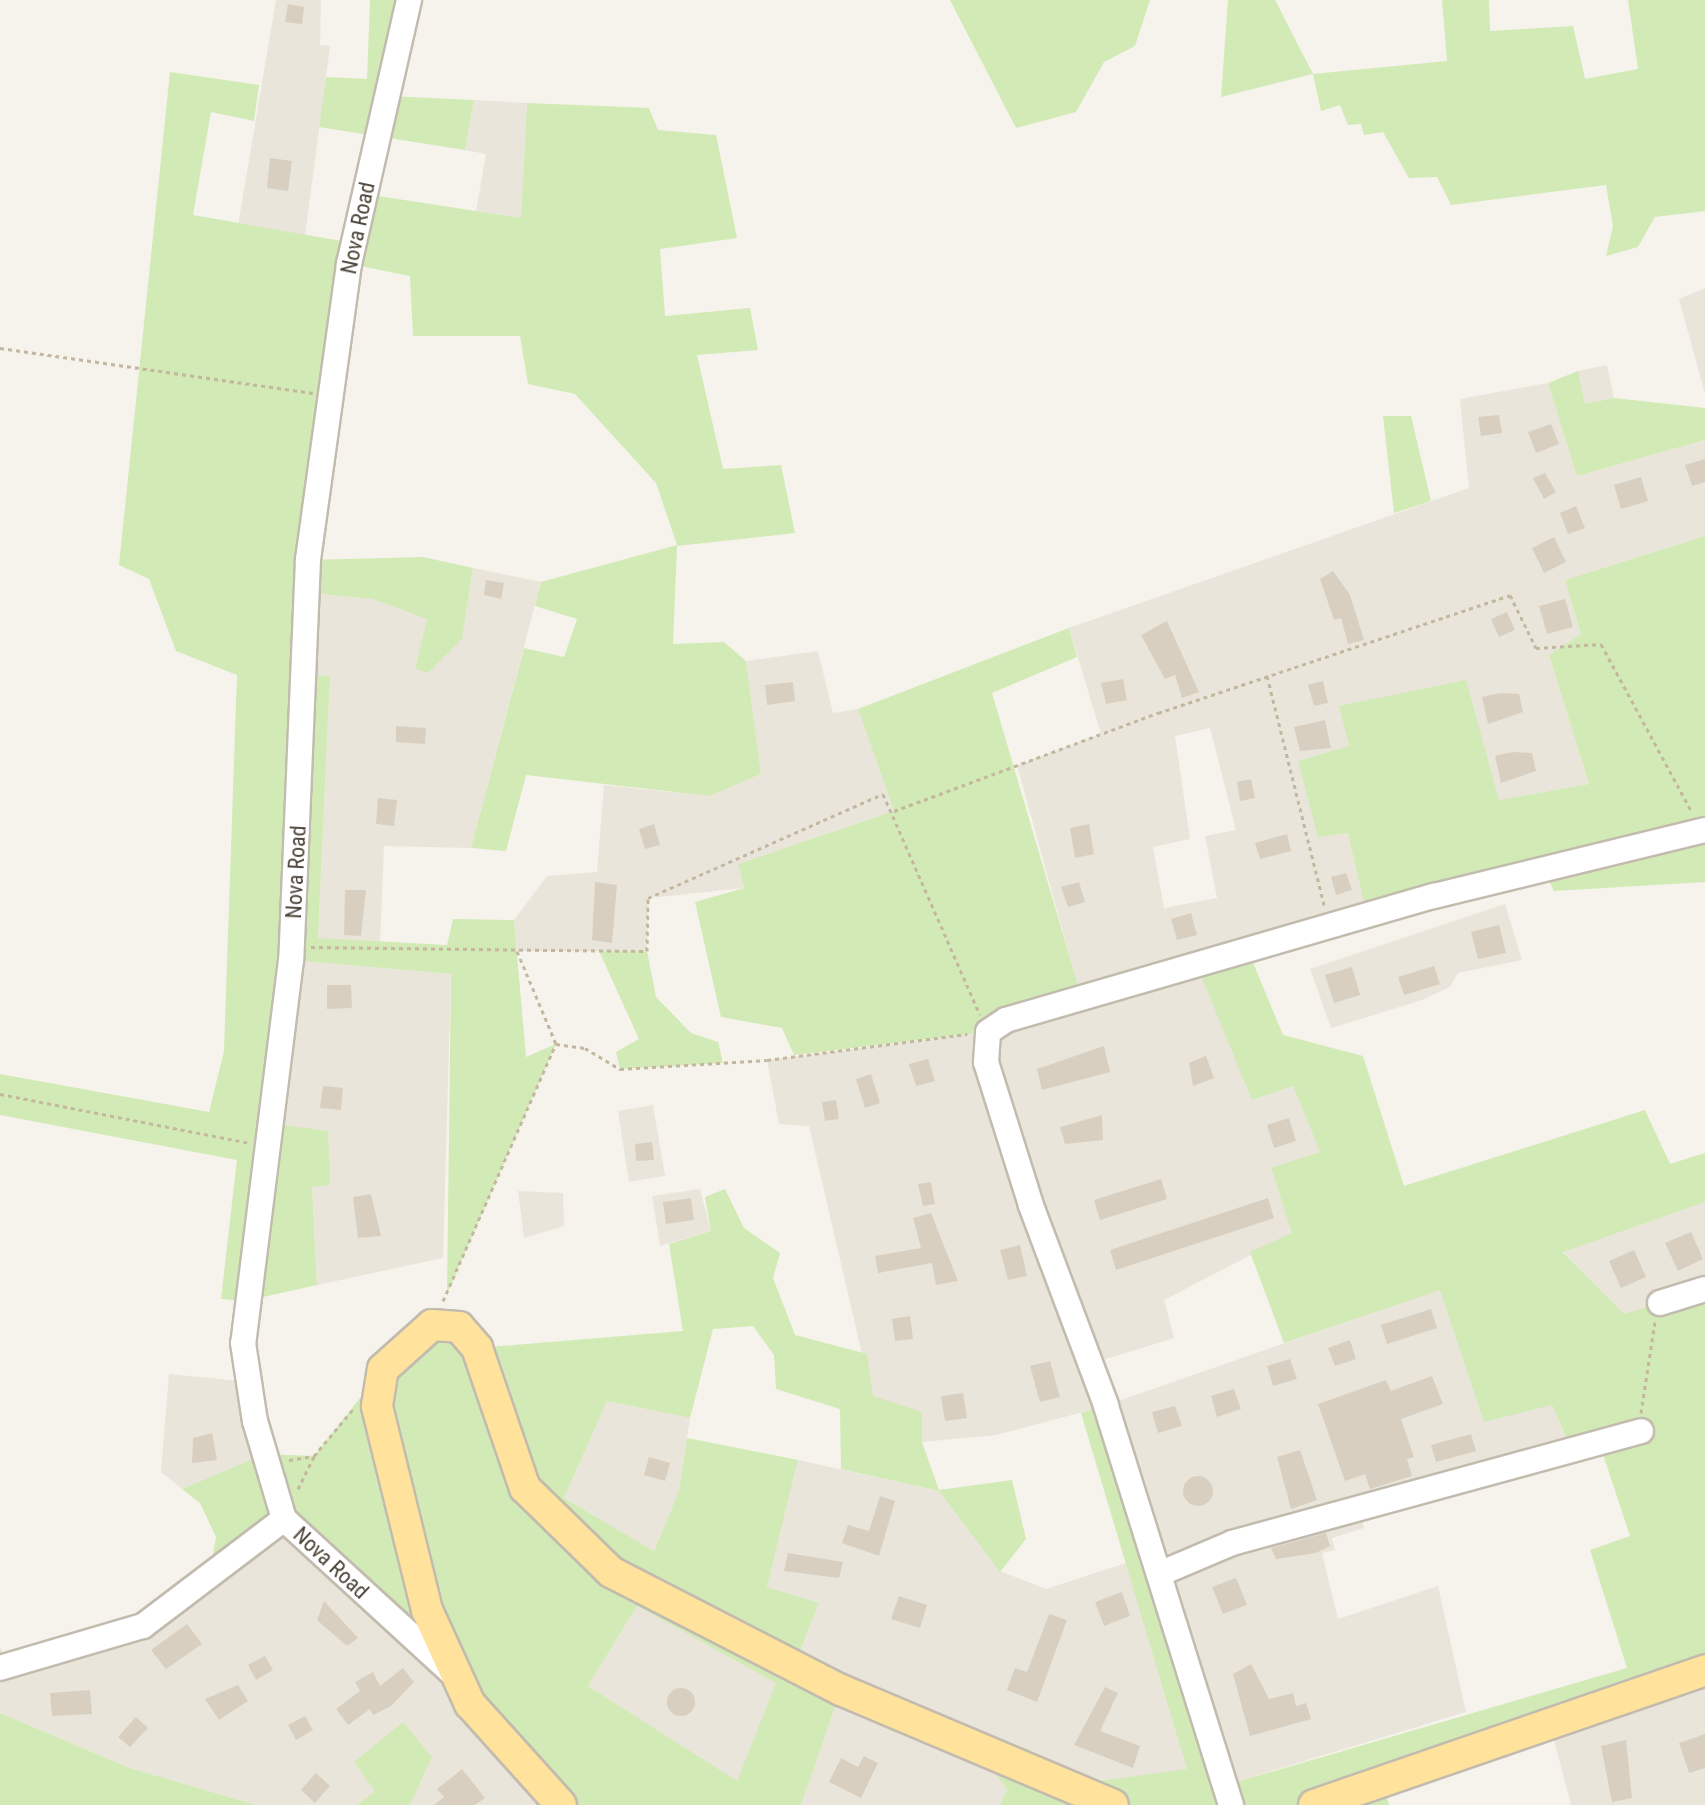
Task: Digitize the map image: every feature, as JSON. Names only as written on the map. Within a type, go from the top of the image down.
[{"type":"main road","points":[[561,1805],[490,1730],[451,1672],[427,1610],[377,1406],[383,1369],[432,1325],[459,1327],[477,1348],[525,1488],[611,1572],[841,1690],[1113,1805]]},
{"type":"main road","points":[[1314,1805],[1705,1670]]},
{"type":"street","name":"Nova Road","points":[[409,0],[349,264],[308,560],[292,947],[264,1146],[243,1343],[264,1454],[284,1519],[451,1672]]},
{"type":"street","points":[[1231,1805],[1067,1291],[1031,1205],[986,1062],[988,1032],[1006,1020],[1330,927],[1703,830]]},
{"type":"street","points":[[1660,1303],[1705,1289]]},
{"type":"street","points":[[1159,1574],[1232,1543],[1641,1431]]},
{"type":"street","points":[[0,1668],[143,1626],[284,1519]]},
{"type":"path","points":[[0,348],[329,396]]},
{"type":"path","points":[[894,811],[1267,676],[1510,595],[1536,648],[1601,644],[1703,830]]},
{"type":"path","points":[[1267,676],[1330,927]]},
{"type":"path","points":[[292,947],[647,951],[648,898],[883,794],[894,811],[988,1032],[767,1060],[620,1069],[585,1048],[556,1044]]},
{"type":"path","points":[[432,1325],[556,1044],[517,951]]},
{"type":"path","points":[[0,1094],[264,1146]]},
{"type":"path","points":[[1641,1431],[1643,1364],[1660,1303]]},
{"type":"path","points":[[284,1519],[314,1456],[358,1403]]},
{"type":"path","points":[[264,1454],[314,1456]]},
{"type":"shaded area","points":[[276,0],[321,0],[320,45],[330,46],[305,236],[238,225]]},
{"type":"shaded area","points":[[474,100],[527,103],[521,218],[476,211],[486,154],[465,150]]},
{"type":"shaded area","points":[[1705,288],[1705,394],[1679,299]]},
{"type":"shaded area","points":[[1607,365],[1614,398],[1585,404],[1578,371]]},
{"type":"shaded area","points":[[1548,383],[1577,476],[1705,440],[1705,536],[1565,580],[1581,634],[1549,655],[1589,784],[1499,800],[1340,706],[1349,746],[1348,833],[1367,917],[1249,953],[1232,1041],[1252,1100],[1293,1086],[1320,1152],[1271,1169],[1293,1233],[1164,1300],[1174,1338],[1090,1364],[1107,1405],[1440,1289],[1484,1421],[1552,1405],[1571,1448],[1360,1511],[1364,1528],[1332,1538],[1335,1550],[1322,1553],[1338,1619],[1438,1586],[1466,1712],[1226,1785],[1106,1406],[996,1435],[922,1442],[922,1412],[872,1397],[809,1126],[779,1124],[767,1060],[988,1032],[1081,998],[1017,765],[1101,734],[1069,628],[1469,488],[1460,399]],"holes":[[[1210,728],[1236,830],[1205,836],[1217,898],[1164,908],[1153,847],[1190,839],[1175,736]]]},
{"type":"shaded area","points":[[473,568],[541,582],[471,848],[384,846],[380,942],[318,939],[330,676],[306,674],[307,593],[373,599],[428,619],[415,669],[462,638]]},
{"type":"shaded area","points":[[818,651],[833,713],[858,709],[894,811],[738,864],[744,888],[649,898],[647,951],[517,951],[514,920],[547,876],[597,872],[604,785],[710,796],[761,774],[746,661]]},
{"type":"shaded area","points":[[1505,904],[1522,960],[1458,973],[1450,987],[1422,1000],[1331,1028],[1310,969]]},
{"type":"shaded area","points":[[291,960],[451,974],[443,1258],[317,1285],[312,1187],[275,1124]]},
{"type":"shaded area","points":[[653,1105],[665,1176],[629,1182],[618,1111]]},
{"type":"shaded area","points":[[700,1189],[711,1231],[660,1246],[652,1196]]},
{"type":"shaded area","points":[[518,1191],[563,1193],[564,1226],[524,1238]]},
{"type":"shaded area","points":[[1705,1202],[1705,1289],[1624,1315],[1563,1251]]},
{"type":"shaded area","points":[[169,1374],[249,1382],[264,1454],[182,1489],[161,1472]]},
{"type":"shaded area","points":[[607,1401],[690,1418],[679,1491],[654,1551],[564,1498]]},
{"type":"shaded area","points":[[798,1460],[939,1491],[1000,1571],[1046,1589],[1129,1562],[1187,1770],[1099,1781],[1028,1769],[976,1748],[1007,1789],[1000,1805],[801,1805],[841,1690],[794,1666],[819,1603],[767,1587]]},
{"type":"shaded area","points":[[284,1519],[406,1633],[561,1805],[410,1805],[432,1757],[357,1805],[256,1805],[130,1768],[0,1713],[0,1646],[6,1664],[143,1626]]},
{"type":"shaded area","points":[[637,1606],[777,1683],[737,1782],[588,1686]]},
{"type":"shaded area","points":[[1705,1670],[1705,1805],[1571,1805],[1550,1725]]},
{"type":"green space","points":[[370,0],[409,0],[390,96],[474,100],[465,150],[319,127],[326,77],[367,79]]},
{"type":"green space","points":[[950,0],[1150,0],[1135,46],[1104,62],[1076,112],[1016,128]]},
{"type":"green space","points":[[1228,0],[1275,0],[1313,74],[1221,97]]},
{"type":"green space","points":[[1442,0],[1489,0],[1490,31],[1573,26],[1585,79],[1638,69],[1628,0],[1705,0],[1705,211],[1655,217],[1638,247],[1606,256],[1613,226],[1606,185],[1451,205],[1437,177],[1409,178],[1383,132],[1364,135],[1361,124],[1348,125],[1340,105],[1321,111],[1313,74],[1447,61]]},
{"type":"green space","points":[[170,72],[259,85],[254,121],[211,112],[193,215],[353,243],[365,194],[521,218],[527,103],[649,108],[658,130],[716,135],[737,238],[660,249],[665,316],[750,308],[758,350],[697,355],[723,469],[781,465],[795,533],[677,546],[673,644],[724,642],[746,661],[761,774],[710,796],[526,775],[506,851],[471,848],[524,648],[564,657],[577,619],[535,606],[541,582],[677,545],[656,483],[575,394],[528,384],[520,336],[413,336],[410,276],[350,264],[308,560],[423,557],[473,568],[462,639],[428,673],[415,669],[427,619],[373,599],[308,593],[306,674],[330,676],[318,938],[447,945],[453,919],[514,920],[526,1057],[556,1044],[447,1294],[451,974],[291,960],[268,1123],[328,1131],[330,1185],[312,1187],[317,1285],[245,1301],[221,1299],[237,1160],[0,1115],[0,1074],[209,1112],[224,1051],[237,675],[176,651],[149,579],[119,565]]},
{"type":"green space","points":[[1578,371],[1585,404],[1614,398],[1705,408],[1705,440],[1577,476],[1548,383]]},
{"type":"green space","points":[[1383,416],[1411,416],[1431,501],[1394,513]]},
{"type":"green space","points":[[1705,536],[1705,882],[1554,891],[1544,870],[1367,917],[1348,833],[1318,837],[1298,761],[1349,746],[1339,706],[1466,680],[1499,800],[1589,784],[1549,655],[1581,634],[1565,580]]},
{"type":"green space","points":[[1069,628],[1077,657],[992,693],[1082,999],[988,1032],[794,1055],[782,1028],[721,1017],[695,902],[744,888],[738,864],[894,811],[858,709]]},
{"type":"green space","points":[[599,951],[647,951],[656,997],[691,1033],[718,1042],[723,1063],[620,1069],[616,1052],[639,1039]]},
{"type":"green space","points":[[1249,953],[1283,1035],[1363,1056],[1404,1186],[1645,1110],[1670,1164],[1705,1153],[1705,1202],[1563,1252],[1624,1314],[1705,1289],[1705,1670],[1384,1783],[1389,1805],[1000,1805],[1007,1789],[974,1746],[1028,1769],[1099,1781],[1187,1769],[1081,1413],[1106,1405],[1226,1785],[1627,1668],[1590,1550],[1630,1536],[1599,1442],[1571,1448],[1552,1405],[1484,1422],[1440,1290],[1284,1343],[1250,1252],[1292,1233],[1271,1168],[1320,1152],[1293,1086],[1252,1100],[1197,966]]},
{"type":"green space","points":[[725,1189],[744,1228],[780,1253],[773,1278],[795,1335],[867,1354],[873,1396],[922,1412],[922,1442],[939,1490],[1012,1480],[1026,1539],[1000,1572],[939,1491],[841,1469],[840,1409],[776,1389],[774,1355],[753,1326],[713,1329],[690,1418],[607,1401],[564,1498],[654,1551],[679,1491],[687,1438],[798,1460],[767,1587],[819,1603],[794,1666],[841,1690],[801,1805],[561,1805],[284,1519],[210,1571],[216,1537],[200,1503],[182,1489],[264,1454],[314,1456],[383,1369],[432,1325],[477,1348],[683,1331],[669,1244],[711,1231],[705,1197]],"holes":[[[637,1606],[776,1683],[737,1781],[588,1686]]]},
{"type":"green space","points":[[0,1713],[130,1768],[256,1805],[0,1805]]},
{"type":"green space","points":[[403,1722],[432,1757],[410,1805],[357,1805],[375,1791],[354,1762]]},
{"type":"building","points":[[288,4],[304,7],[302,24],[285,22]]},
{"type":"building","points":[[270,158],[292,161],[288,191],[267,188]]},
{"type":"building","points":[[1499,415],[1502,433],[1481,436],[1478,417]]},
{"type":"building","points":[[1551,424],[1559,444],[1536,453],[1528,432]]},
{"type":"building","points":[[1705,459],[1705,482],[1692,486],[1685,465]]},
{"type":"building","points":[[1545,473],[1556,492],[1544,499],[1533,478]]},
{"type":"building","points":[[1641,477],[1648,501],[1621,509],[1614,485]]},
{"type":"building","points":[[1576,506],[1585,528],[1568,534],[1560,513]]},
{"type":"building","points":[[1554,537],[1566,562],[1544,573],[1532,548]]},
{"type":"building","points":[[1333,571],[1350,595],[1364,640],[1348,644],[1341,618],[1334,620],[1320,579]]},
{"type":"building","points":[[486,580],[504,583],[501,599],[484,595]]},
{"type":"building","points":[[1565,599],[1573,627],[1547,634],[1539,606]]},
{"type":"building","points":[[1507,612],[1515,630],[1499,637],[1491,619]]},
{"type":"building","points":[[1167,621],[1199,692],[1182,698],[1175,675],[1165,679],[1141,635]]},
{"type":"building","points":[[1123,679],[1127,700],[1106,704],[1101,683]]},
{"type":"building","points":[[1323,681],[1328,703],[1314,706],[1308,685]]},
{"type":"building","points":[[793,682],[795,701],[767,705],[765,685]]},
{"type":"building","points":[[1500,693],[1519,694],[1523,712],[1488,724],[1482,697]]},
{"type":"building","points":[[1325,720],[1331,748],[1300,751],[1294,727]]},
{"type":"building","points":[[396,726],[426,728],[425,744],[396,742]]},
{"type":"building","points":[[1513,752],[1532,753],[1536,771],[1501,783],[1495,756]]},
{"type":"building","points":[[1251,779],[1255,798],[1240,801],[1237,782]]},
{"type":"building","points":[[378,798],[397,800],[394,826],[376,824]]},
{"type":"building","points":[[654,824],[660,845],[645,849],[639,829]]},
{"type":"building","points":[[1089,824],[1094,854],[1075,858],[1070,828]]},
{"type":"building","points":[[1287,834],[1291,851],[1260,859],[1255,843]]},
{"type":"building","points":[[1346,873],[1352,890],[1336,895],[1331,877]]},
{"type":"building","points":[[595,882],[617,885],[612,943],[592,940]]},
{"type":"building","points":[[1079,882],[1085,902],[1068,907],[1061,887]]},
{"type":"building","points":[[345,890],[366,890],[361,936],[344,935]]},
{"type":"building","points":[[1191,913],[1197,935],[1177,940],[1171,919]]},
{"type":"building","points":[[1499,925],[1506,953],[1478,959],[1471,932]]},
{"type":"building","points":[[1434,966],[1440,984],[1404,995],[1398,977]]},
{"type":"building","points":[[1352,967],[1360,995],[1334,1003],[1325,975]]},
{"type":"building","points":[[327,985],[351,985],[352,1008],[327,1009]]},
{"type":"building","points":[[1104,1046],[1110,1072],[1042,1090],[1037,1069]]},
{"type":"building","points":[[1206,1056],[1214,1078],[1193,1086],[1189,1063]]},
{"type":"building","points":[[928,1059],[935,1081],[916,1086],[909,1064]]},
{"type":"building","points":[[871,1074],[880,1103],[865,1108],[856,1079]]},
{"type":"building","points":[[323,1086],[343,1088],[341,1110],[320,1108]]},
{"type":"building","points":[[836,1100],[839,1119],[825,1121],[822,1102]]},
{"type":"building","points":[[1102,1115],[1103,1140],[1065,1144],[1060,1127]]},
{"type":"building","points":[[1289,1118],[1296,1141],[1274,1148],[1267,1125]]},
{"type":"building","points":[[652,1142],[654,1160],[636,1161],[635,1144]]},
{"type":"building","points":[[1161,1179],[1167,1199],[1100,1220],[1094,1200]]},
{"type":"building","points":[[931,1182],[935,1204],[923,1206],[918,1184]]},
{"type":"building","points":[[371,1194],[381,1236],[358,1238],[353,1197]]},
{"type":"building","points":[[691,1198],[694,1220],[666,1224],[663,1202]]},
{"type":"building","points":[[1268,1198],[1274,1218],[1116,1270],[1110,1250]]},
{"type":"building","points":[[931,1213],[958,1281],[936,1285],[932,1263],[878,1273],[875,1256],[921,1248],[913,1218]]},
{"type":"building","points":[[1691,1232],[1703,1259],[1678,1271],[1665,1243]]},
{"type":"building","points":[[1020,1245],[1027,1276],[1008,1280],[1000,1250]]},
{"type":"building","points":[[1634,1250],[1646,1277],[1621,1288],[1609,1261]]},
{"type":"building","points":[[1431,1309],[1437,1328],[1387,1344],[1381,1325]]},
{"type":"building","points":[[910,1316],[913,1339],[895,1341],[892,1319]]},
{"type":"building","points":[[1350,1340],[1356,1359],[1335,1366],[1328,1348]]},
{"type":"building","points":[[1290,1359],[1297,1379],[1273,1386],[1267,1366]]},
{"type":"building","points":[[1050,1361],[1060,1397],[1040,1402],[1030,1366]]},
{"type":"building","points":[[1432,1376],[1443,1404],[1401,1419],[1414,1457],[1407,1459],[1412,1476],[1370,1489],[1365,1474],[1345,1481],[1318,1404],[1386,1380],[1391,1391]]},
{"type":"building","points":[[1234,1389],[1241,1409],[1217,1417],[1211,1396]]},
{"type":"building","points":[[963,1393],[967,1418],[945,1421],[941,1396]]},
{"type":"building","points":[[1175,1406],[1182,1426],[1158,1433],[1152,1412]]},
{"type":"building","points":[[212,1433],[217,1460],[192,1463],[193,1438]]},
{"type":"building","points":[[1471,1434],[1476,1451],[1436,1462],[1431,1445]]},
{"type":"building","points":[[1300,1450],[1317,1500],[1291,1509],[1277,1457]]},
{"type":"building","points":[[649,1457],[670,1463],[665,1481],[644,1475]]},
{"type":"building","points":[[1198,1476],[1209,1480],[1213,1491],[1209,1502],[1198,1506],[1187,1502],[1183,1491],[1187,1480]]},
{"type":"building","points":[[880,1496],[895,1501],[879,1556],[842,1543],[848,1525],[869,1531]]},
{"type":"building","points":[[1326,1533],[1330,1546],[1316,1553],[1276,1559],[1271,1548]]},
{"type":"building","points":[[788,1553],[843,1562],[839,1578],[784,1571]]},
{"type":"building","points":[[1236,1578],[1247,1605],[1223,1614],[1212,1587]]},
{"type":"building","points":[[1122,1592],[1130,1616],[1104,1626],[1095,1602]]},
{"type":"building","points":[[899,1596],[927,1605],[920,1628],[891,1619]]},
{"type":"building","points":[[324,1601],[358,1638],[347,1646],[317,1620]]},
{"type":"building","points":[[1049,1614],[1067,1620],[1037,1702],[1007,1690],[1015,1668],[1027,1672]]},
{"type":"building","points":[[187,1624],[202,1644],[166,1669],[151,1650]]},
{"type":"building","points":[[265,1656],[273,1670],[256,1680],[248,1665]]},
{"type":"building","points":[[1251,1664],[1269,1699],[1293,1693],[1296,1706],[1306,1703],[1311,1719],[1250,1736],[1233,1674]]},
{"type":"building","points":[[403,1668],[414,1682],[391,1706],[373,1715],[370,1709],[348,1725],[336,1709],[360,1691],[355,1682],[373,1672],[380,1686]]},
{"type":"building","points":[[238,1685],[248,1701],[219,1720],[205,1699]]},
{"type":"building","points":[[1105,1687],[1118,1693],[1100,1731],[1140,1746],[1133,1768],[1074,1745]]},
{"type":"building","points":[[681,1688],[691,1692],[695,1702],[691,1712],[681,1716],[671,1712],[667,1702],[671,1692]]},
{"type":"building","points":[[90,1690],[92,1714],[52,1716],[50,1693]]},
{"type":"building","points":[[305,1716],[313,1730],[296,1740],[288,1725]]},
{"type":"building","points":[[136,1717],[148,1728],[130,1747],[118,1737]]},
{"type":"building","points":[[1705,1734],[1705,1768],[1689,1773],[1679,1743]]},
{"type":"building","points":[[1626,1740],[1632,1798],[1612,1802],[1601,1746]]},
{"type":"building","points":[[864,1756],[878,1763],[861,1798],[829,1782],[841,1758],[858,1767]]},
{"type":"building","points":[[462,1769],[485,1798],[475,1805],[434,1805],[444,1797],[437,1789]]},
{"type":"building","points":[[316,1773],[330,1786],[315,1803],[301,1790]]}]
